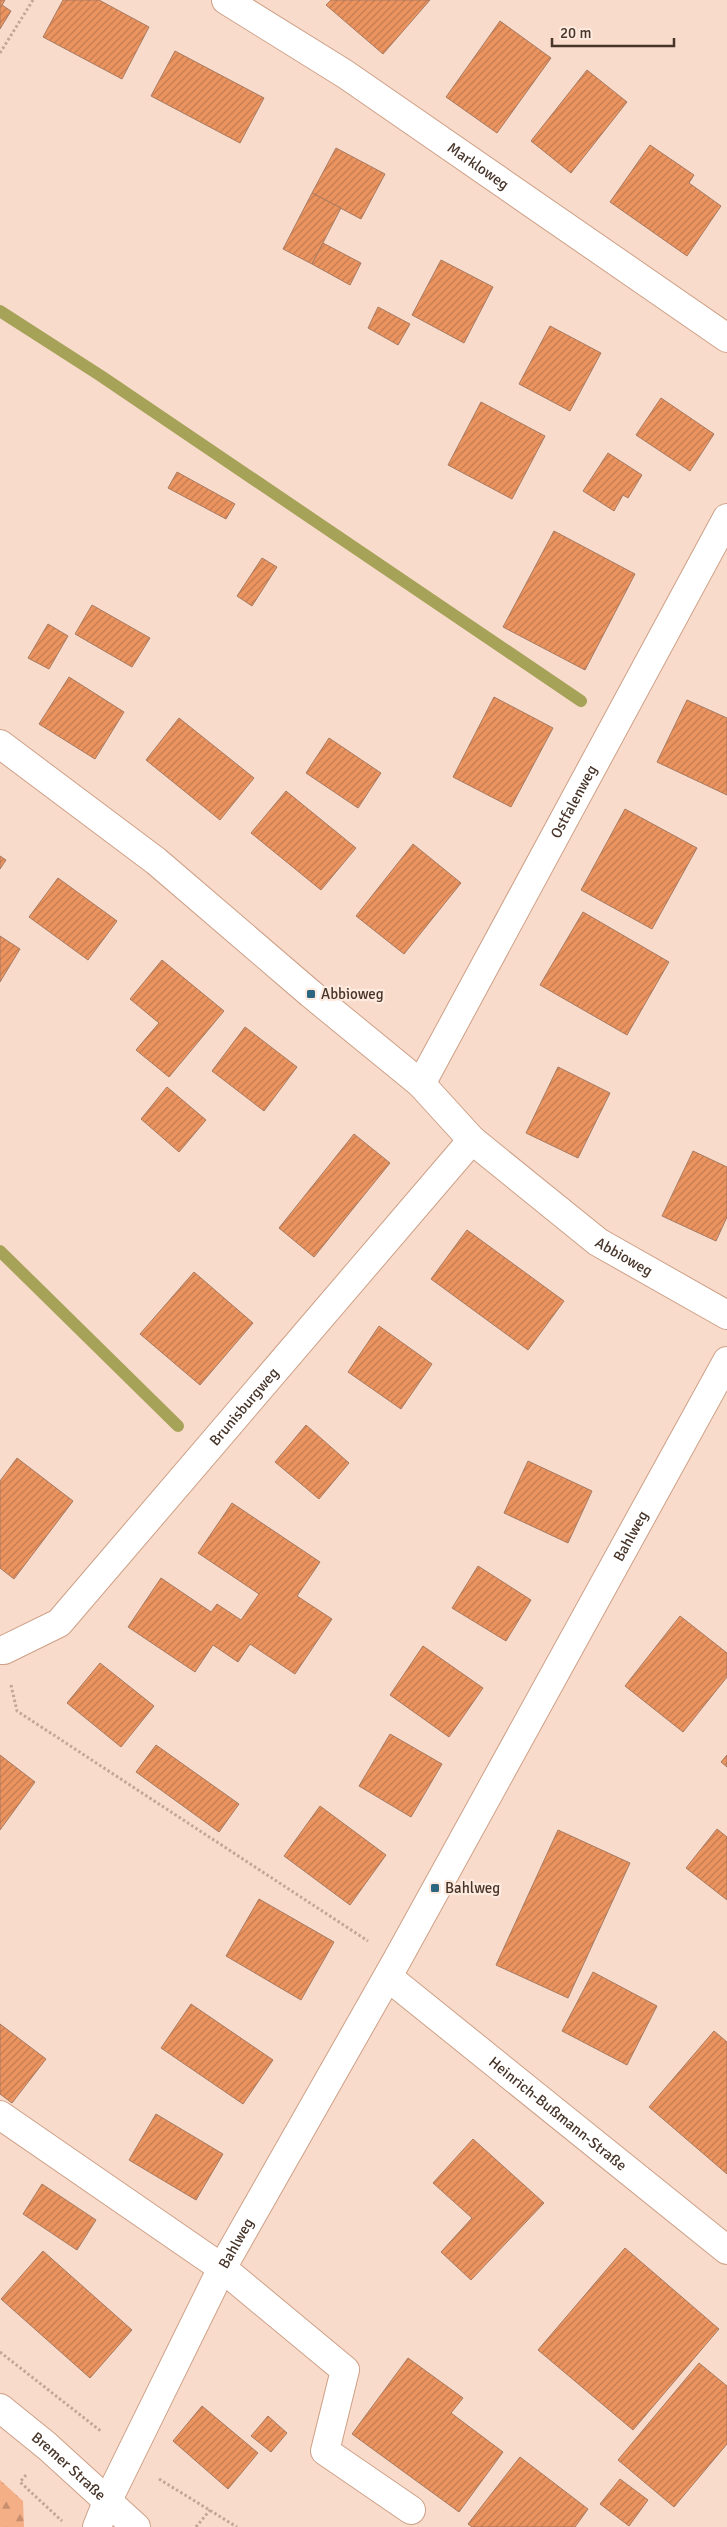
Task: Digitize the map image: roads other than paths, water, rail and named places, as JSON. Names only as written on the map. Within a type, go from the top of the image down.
[{"type":"street","name":"Markloweg","points":[[226,0],[353,80],[727,338]]},
{"type":"street","name":"Ostfalenweg","points":[[421,1084],[727,518]]},
{"type":"street","name":"Abbioweg","points":[[0,744],[156,861],[311,994],[421,1084],[472,1140],[598,1242],[727,1315]]},
{"type":"street","name":"Brunisburgweg","points":[[2,1650],[59,1623],[472,1140]]},
{"type":"street","name":"Bahlweg","points":[[102,2515],[222,2268],[392,1968],[727,1361]]},
{"type":"street","name":"Heinrich-Bußmann-Straße","points":[[392,1968],[727,2250]]},
{"type":"street","points":[[0,2115],[222,2268],[345,2370],[325,2451],[411,2510]]},
{"type":"street","name":"Bremer Straße","points":[[0,2408],[47,2446],[102,2515],[136,2527]]},
{"type":"waterway","points":[[0,311],[101,376],[581,701]]},
{"type":"waterway","points":[[0,1251],[178,1426]]},
{"type":"place","name":"Abbioweg","points":[[311,994]]},
{"type":"place","name":"Bahlweg","points":[[435,1888]]}]
